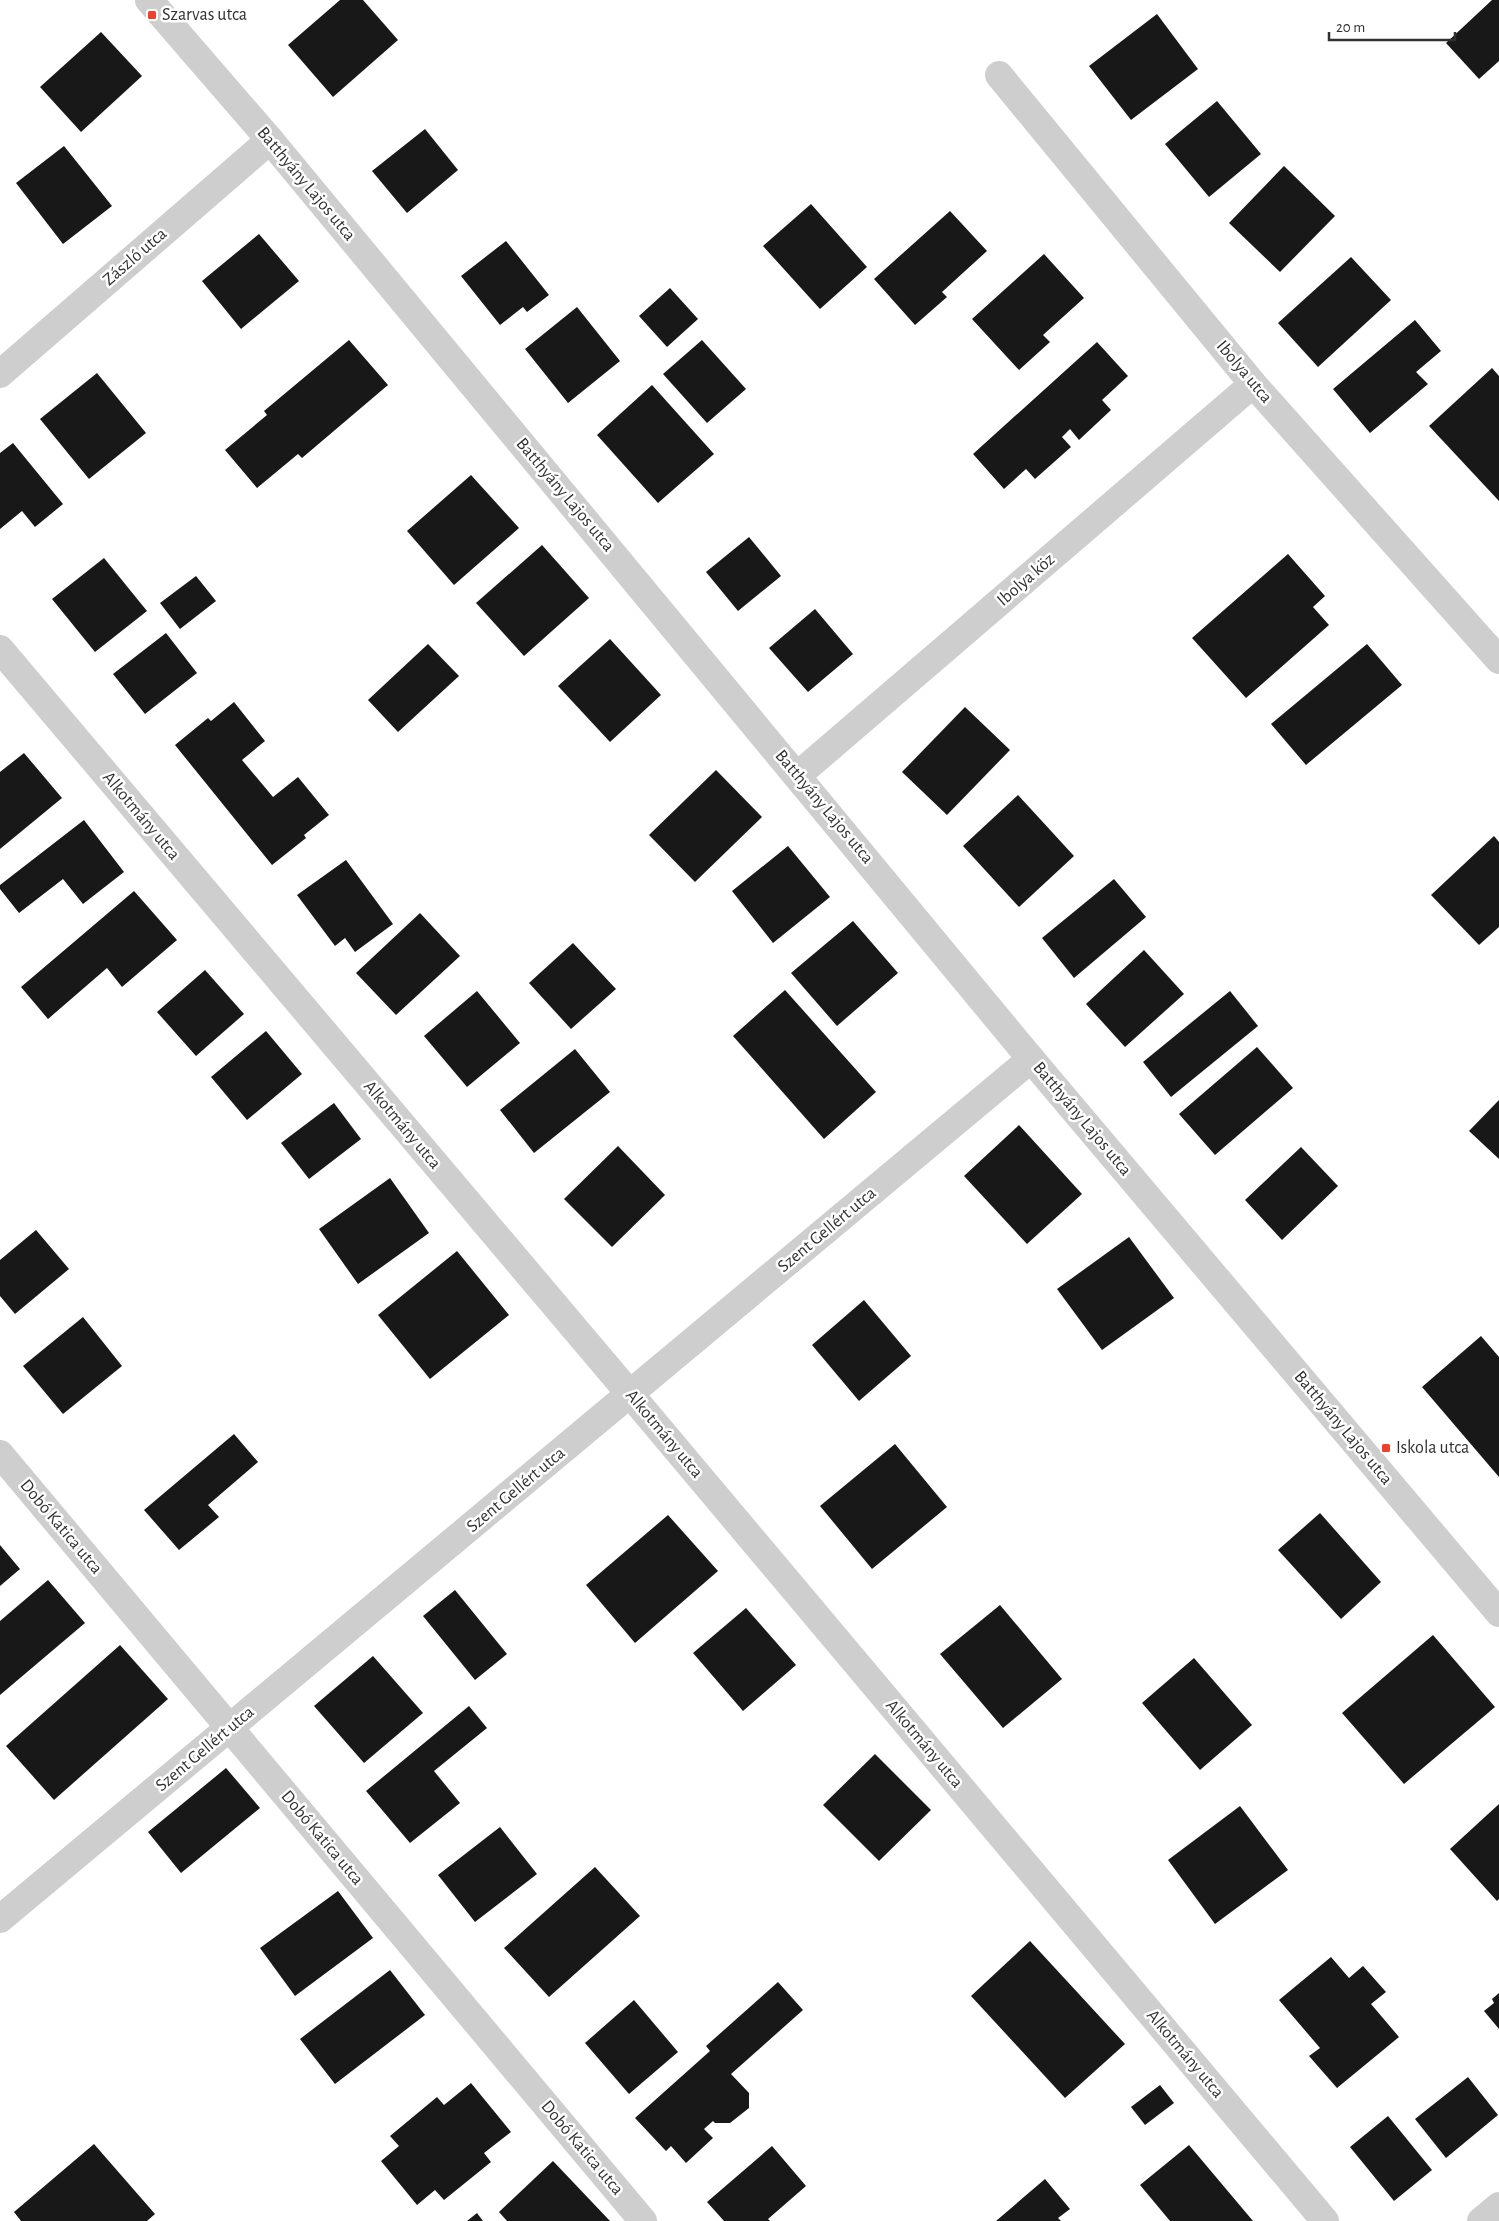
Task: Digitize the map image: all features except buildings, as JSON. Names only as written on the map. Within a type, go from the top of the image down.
[{"type":"street","name":"Batthyány Lajos utca","points":[[149,0],[270,140],[798,775],[1031,1059],[1499,1613]]},
{"type":"street","name":"Ibolya utca","points":[[999,75],[1253,384],[1499,660]]},
{"type":"street","name":"Zászló utca","points":[[0,374],[270,140]]},
{"type":"street","name":"Ibolya köz","points":[[798,775],[1253,384]]},
{"type":"street","name":"Alkotmány utca","points":[[0,649],[630,1394],[1325,2221]]},
{"type":"street","name":"Szent Gellért utca","points":[[0,1919],[1031,1059]]},
{"type":"street","name":"Dobó Katica utca","points":[[0,1454],[643,2221]]},
{"type":"street","points":[[1481,2221],[1499,2206]]},
{"type":"place","name":"Szarvas utca","points":[[152,15]]},
{"type":"place","name":"Iskola utca","points":[[1386,1448]]}]
